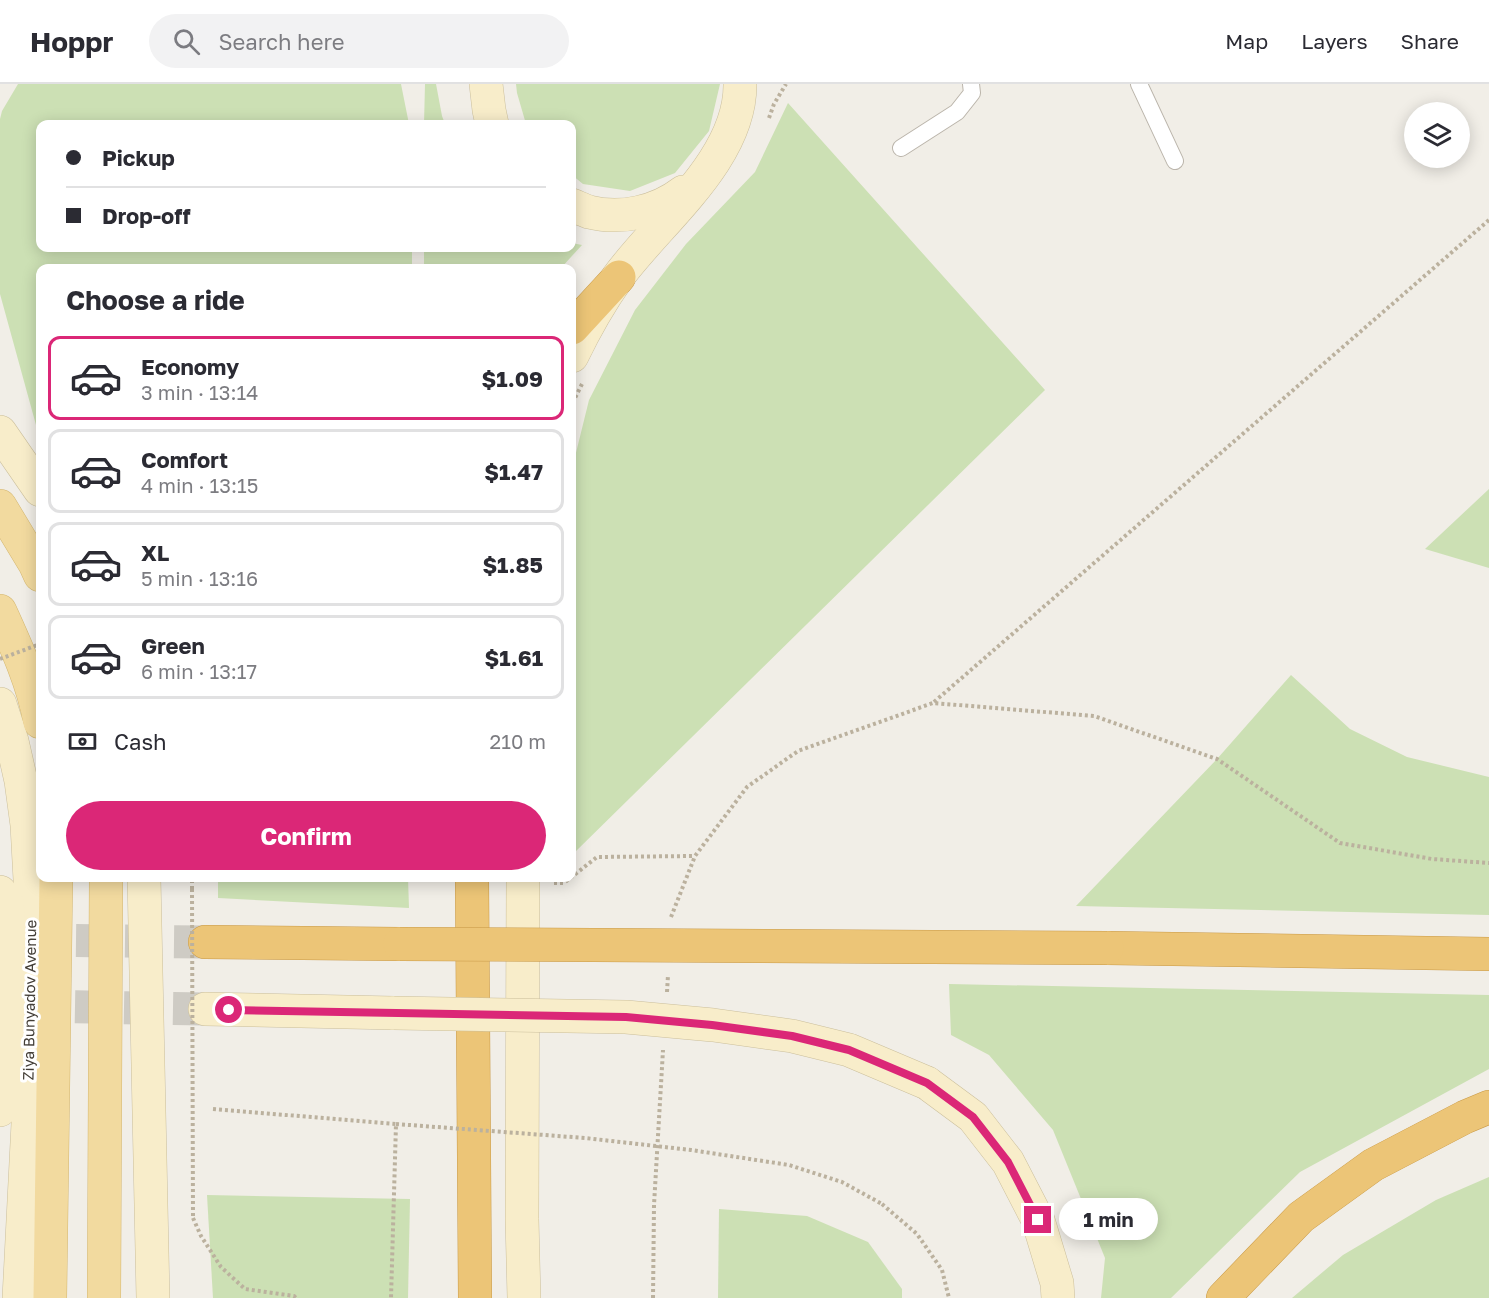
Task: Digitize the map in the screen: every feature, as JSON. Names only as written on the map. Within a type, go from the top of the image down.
[{"type":"highway","points":[[576,324],[618,277]]},
{"type":"highway","points":[[472,882],[475,1298]]},
{"type":"highway","points":[[205,942],[1107,948],[1489,954]]},
{"type":"highway","points":[[1223,1298],[1301,1217],[1373,1165],[1489,1107]]},
{"type":"main road","points":[[486,84],[491,120]]},
{"type":"main road","points":[[576,349],[618,277],[683,201],[722,150],[740,95],[740,84]]},
{"type":"main road","points":[[576,207],[589,212],[618,215],[648,211],[671,201],[693,184],[710,166]]},
{"type":"main road","points":[[0,432],[36,484]]},
{"type":"main road","points":[[0,506],[36,566]]},
{"type":"main road","points":[[0,611],[36,700]]},
{"type":"main road","name":"Ziya Bunyadov Avenue","points":[[0,704],[12,741],[21,781],[27,825],[31,898],[29,1104],[19,1298]]},
{"type":"main road","points":[[0,737],[0,781]]},
{"type":"main road","name":"Ziya Bunyadov Avenue","points":[[50,1298],[56,882]]},
{"type":"main road","points":[[105,1298],[106,882]]},
{"type":"main road","points":[[144,882],[153,1298]]},
{"type":"main road","points":[[524,1298],[522,1219],[535,882]]},
{"type":"main road","points":[[0,892],[7,903],[8,913],[4,1092],[0,1110]]},
{"type":"main road","points":[[205,1009],[626,1017],[712,1025],[792,1036],[849,1050],[927,1083],[973,1117],[1008,1162],[1038,1220],[1057,1283],[1058,1298]]},
{"type":"lane","points":[[730,131],[758,84]]},
{"type":"lane","points":[[901,148],[957,112],[972,93],[971,84]]},
{"type":"lane","points":[[1139,84],[1175,160]]},
{"type":"path","points":[[671,926],[671,914],[695,856],[747,787],[798,751],[933,703],[1489,220]]},
{"type":"path","points":[[0,660],[36,646]]},
{"type":"path","points":[[933,703],[1094,716],[1217,759],[1340,843],[1432,859],[1489,863]]},
{"type":"path","points":[[576,874],[597,857],[695,856]]},
{"type":"path","points":[[192,882],[193,1218],[201,1236],[220,1266],[245,1289],[296,1298]]},
{"type":"path","points":[[666,996],[668,973]]},
{"type":"path","points":[[653,1298],[654,1205],[664,1042]]},
{"type":"path","points":[[213,1109],[585,1138],[691,1150],[789,1165],[842,1182],[882,1204],[917,1234],[942,1270],[949,1298]]},
{"type":"path","points":[[391,1298],[396,1124]]},
{"type":"green space","points":[[18,84],[401,84],[408,120],[36,120],[36,252],[412,252],[412,264],[36,264],[36,425],[0,294],[0,119],[2,111]]},
{"type":"green space","points":[[425,84],[436,84],[444,120],[424,120]]},
{"type":"green space","points":[[516,84],[720,84],[709,131],[675,173],[630,191],[583,184],[576,178],[576,120],[525,120]]},
{"type":"green space","points":[[788,103],[1045,390],[576,851],[576,453],[589,400],[635,310],[686,244],[755,172]]},
{"type":"green space","points":[[576,244],[582,245],[576,252]]},
{"type":"green space","points":[[424,252],[576,252],[565,264],[424,264]]},
{"type":"green space","points":[[1489,489],[1489,568],[1425,549]]},
{"type":"green space","points":[[1291,675],[1350,729],[1407,757],[1489,777],[1489,915],[1076,906],[1217,759]]},
{"type":"green space","points":[[218,882],[408,882],[409,908],[218,898]]},
{"type":"green space","points":[[949,984],[1489,995],[1489,1069],[1300,1172],[1171,1298],[1101,1298],[1105,1258],[1053,1130],[989,1055],[951,1035]]},
{"type":"green space","points":[[1489,1177],[1489,1298],[1292,1298],[1343,1255],[1436,1200]]},
{"type":"green space","points":[[207,1195],[410,1199],[408,1298],[213,1298]]},
{"type":"green space","points":[[719,1209],[807,1216],[868,1242],[902,1289],[902,1298],[718,1298]]},
{"type":"tunnel","points":[[27,940],[205,942]]},
{"type":"tunnel","points":[[26,1006],[205,1009]]},
{"type":"route","points":[[229,1010],[626,1017],[712,1025],[792,1036],[849,1050],[927,1083],[973,1117],[1008,1162],[1038,1220]]}]
